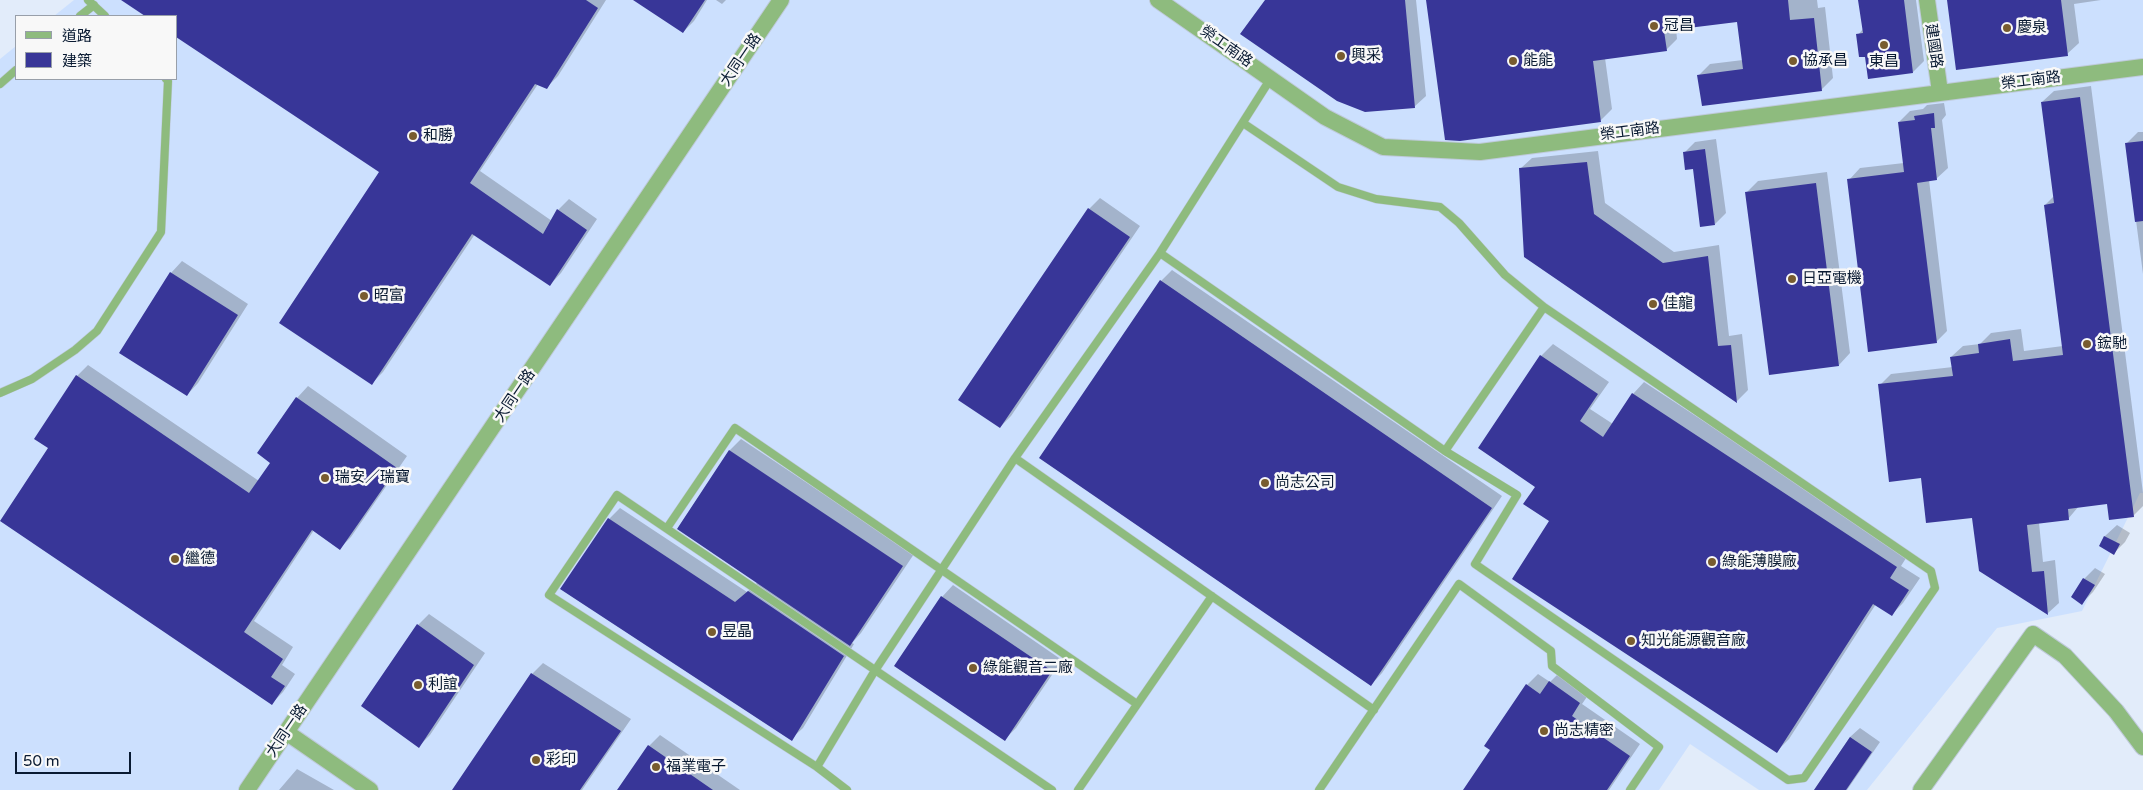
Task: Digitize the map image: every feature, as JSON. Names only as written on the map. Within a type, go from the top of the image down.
[{"type":"street","name":"大同一路","points":[[247,790],[781,0]]},
{"type":"street","name":"榮工南路","points":[[1158,0],[1271,78],[1325,118],[1382,147],[1480,152],[1940,92],[2143,68]]},
{"type":"street","name":"建國路","points":[[1927,0],[1940,92]]},
{"type":"street","points":[[1921,790],[2033,634],[2065,656],[2116,711],[2143,747]]},
{"type":"street","points":[[286,732],[370,790]]},
{"type":"lane","points":[[81,15],[91,2],[104,15]]},
{"type":"lane","points":[[0,84],[15,71]]},
{"type":"lane","points":[[817,767],[874,672],[1015,458],[1160,253],[1271,78]]},
{"type":"lane","points":[[0,393],[32,379],[74,350],[97,331],[161,232],[167,80]]},
{"type":"lane","points":[[1160,253],[1445,451],[1517,495],[1475,564],[1788,780],[1804,778],[1935,588],[1931,571],[1544,307],[1504,275],[1459,223],[1440,208],[1376,199],[1338,187],[1243,123]]},
{"type":"lane","points":[[1445,451],[1544,307]]},
{"type":"lane","points":[[667,528],[735,428],[1137,704]]},
{"type":"lane","points":[[1015,458],[1374,710]]},
{"type":"lane","points":[[847,790],[817,767],[549,595],[616,495],[667,528],[874,672],[1052,790]]},
{"type":"lane","points":[[1318,790],[1459,584],[1550,651],[1552,666],[1660,747],[1630,790]]},
{"type":"lane","points":[[1078,790],[1212,596]]},
{"type":"shaded area","points":[[74,0],[2143,0],[2143,493],[2140,493],[2082,611],[1997,628],[1867,790],[1759,790],[1690,744],[1659,790],[0,790],[0,59],[15,47],[15,80],[178,80],[178,15],[55,15]]},
{"type":"building","name":"和勝","points":[[121,0],[586,0],[598,8],[547,89],[535,84],[470,183],[543,234],[557,209],[587,230],[550,286],[472,234],[372,385],[279,323],[379,172],[178,38],[178,15],[144,15]]},
{"type":"building","points":[[633,0],[705,0],[683,33]]},
{"type":"building","name":"興采","points":[[1265,0],[1405,0],[1415,108],[1365,112],[1337,101],[1240,34]]},
{"type":"building","points":[[1426,0],[1788,0],[1790,20],[1814,18],[1822,91],[1702,106],[1697,75],[1743,69],[1737,22],[1664,31],[1667,51],[1593,61],[1601,122],[1460,141],[1445,140]]},
{"type":"building","name":"東昌","points":[[1858,0],[1904,0],[1913,73],[1868,79],[1865,57],[1859,57],[1856,34],[1863,33]]},
{"type":"building","name":"慶泉","points":[[1947,0],[2061,0],[2068,56],[1956,70]]},
{"type":"building","points":[[2080,97],[2134,517],[2109,520],[2107,504],[2068,509],[2069,520],[2027,525],[2032,572],[2044,571],[2048,615],[1979,571],[1972,518],[1926,523],[1921,478],[1889,482],[1878,384],[1953,376],[1950,357],[1979,353],[1978,344],[2010,339],[2013,361],[2063,355],[2044,205],[2054,203],[2041,102]]},
{"type":"building","points":[[1934,113],[1935,128],[1931,128],[1937,180],[1917,183],[1937,343],[1868,352],[1847,179],[1904,172],[1898,122],[1915,120],[1914,116]]},
{"type":"building","points":[[2143,141],[2143,221],[2135,222],[2125,143]]},
{"type":"building","points":[[1705,149],[1715,225],[1700,227],[1693,169],[1685,170],[1683,152]]},
{"type":"building","name":"佳龍","points":[[1587,162],[1594,214],[1663,263],[1708,256],[1718,346],[1731,345],[1737,403],[1524,257],[1519,168]]},
{"type":"building","name":"日亞電機","points":[[1816,183],[1839,366],[1769,375],[1745,192]]},
{"type":"building","points":[[1088,208],[1130,237],[1000,428],[958,400]]},
{"type":"building","points":[[170,272],[238,315],[187,396],[119,353]]},
{"type":"building","name":"尚志公司","points":[[1160,280],[1492,508],[1371,686],[1039,458]]},
{"type":"building","name":"綠能薄膜廠","points":[[1540,355],[1598,394],[1580,421],[1603,437],[1632,393],[1897,567],[1890,578],[1909,590],[1892,616],[1873,604],[1777,753],[1512,579],[1549,521],[1523,504],[1535,487],[1478,448]]},
{"type":"building","name":"繼德","points":[[76,375],[249,493],[270,463],[257,453],[296,397],[397,468],[340,550],[312,530],[244,632],[283,659],[271,677],[285,686],[272,705],[0,521],[48,448],[34,439]]},
{"type":"building","points":[[729,450],[903,566],[850,646],[677,529]]},
{"type":"building","name":"昱晶","points":[[608,518],[735,602],[748,591],[844,656],[792,741],[560,589]]},
{"type":"building","points":[[2104,536],[2120,544],[2114,555],[2099,546]]},
{"type":"building","points":[[2083,578],[2095,585],[2082,605],[2071,597]]},
{"type":"building","name":"綠能觀音二廠","points":[[941,596],[1052,671],[1005,741],[894,666]]},
{"type":"building","name":"利誼","points":[[417,624],[474,665],[419,748],[361,706]]},
{"type":"building","name":"彩印","points":[[531,673],[621,731],[580,790],[452,790]]},
{"type":"building","name":"尚志精密","points":[[1549,681],[1580,703],[1572,716],[1630,756],[1607,790],[1463,790],[1490,750],[1484,746],[1526,684],[1540,694]]},
{"type":"building","points":[[1850,737],[1872,752],[1846,790],[1814,790]]},
{"type":"building","name":"福業電子","points":[[648,745],[713,790],[617,790]]},
{"type":"place","name":"冠昌","points":[[1654,26]]},
{"type":"place","name":"慶泉","points":[[2007,28]]},
{"type":"place","name":"東昌","points":[[1884,45]]},
{"type":"place","name":"興采","points":[[1341,56]]},
{"type":"place","name":"能能","points":[[1513,61]]},
{"type":"place","name":"協承昌","points":[[1793,61]]},
{"type":"place","name":"和勝","points":[[413,136]]},
{"type":"place","name":"日亞電機","points":[[1792,279]]},
{"type":"place","name":"昭富","points":[[364,296]]},
{"type":"place","name":"佳龍","points":[[1653,304]]},
{"type":"place","name":"鋐馳","points":[[2087,344]]},
{"type":"place","name":"瑞安／瑞寶","points":[[325,478]]},
{"type":"place","name":"尚志公司","points":[[1265,483]]},
{"type":"place","name":"繼德","points":[[175,559]]},
{"type":"place","name":"綠能薄膜廠","points":[[1712,562]]},
{"type":"place","name":"昱晶","points":[[712,632]]},
{"type":"place","name":"知光能源觀音廠","points":[[1631,641]]},
{"type":"place","name":"綠能觀音二廠","points":[[973,668]]},
{"type":"place","name":"利誼","points":[[418,685]]},
{"type":"place","name":"尚志精密","points":[[1544,731]]},
{"type":"place","name":"彩印","points":[[536,760]]},
{"type":"place","name":"福業電子","points":[[656,767]]}]
